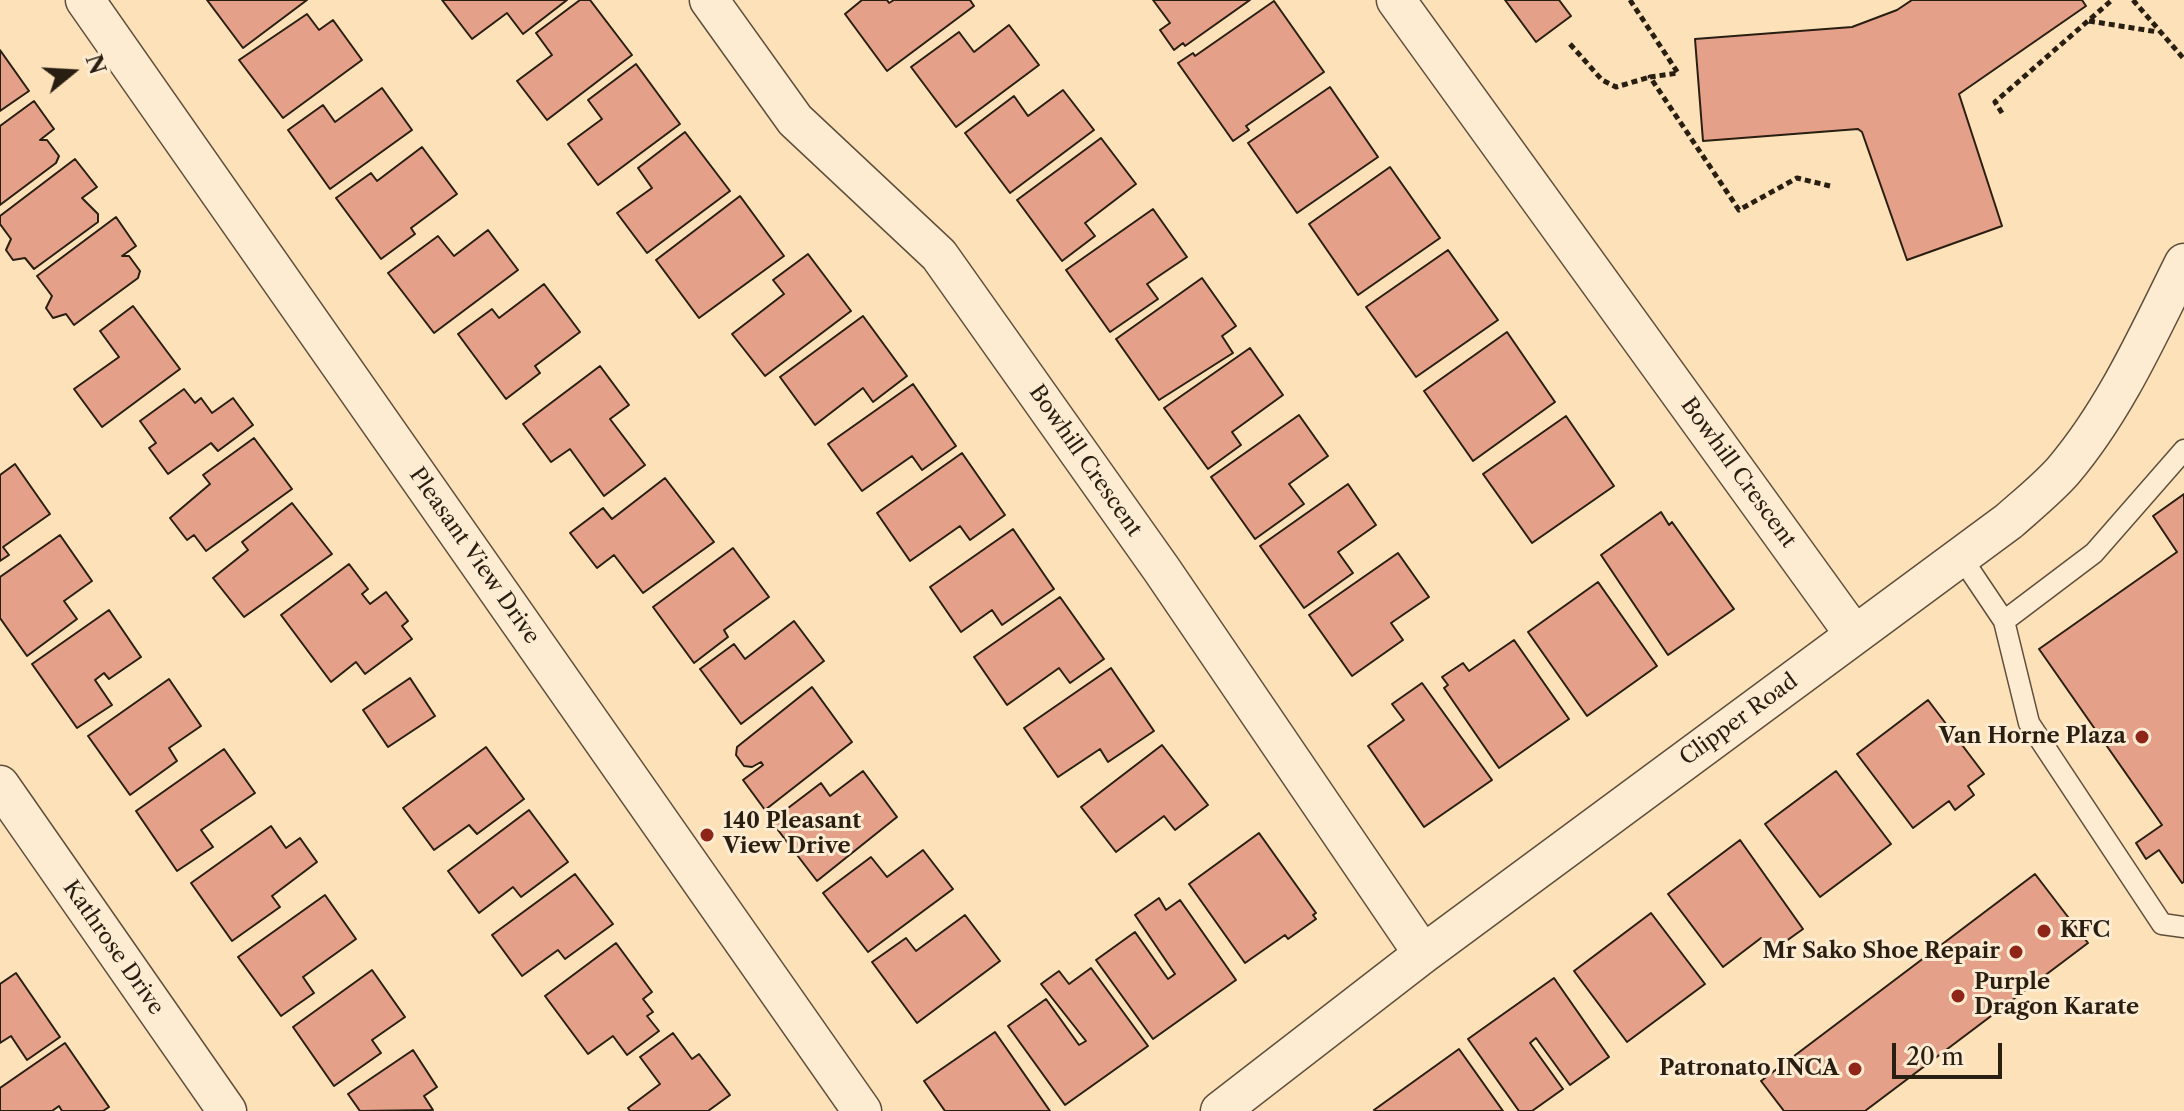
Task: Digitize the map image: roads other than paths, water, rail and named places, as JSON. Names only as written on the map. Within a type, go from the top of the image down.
[{"type":"street","name":"Pleasant View Drive","points":[[85,0],[862,1111]]},
{"type":"street","name":"Bowhill Crescent","points":[[709,0],[795,120],[939,255],[1162,570],[1423,954]]},
{"type":"street","name":"Bowhill Crescent","points":[[1396,0],[1854,634]]},
{"type":"street","name":"Clipper Road","points":[[1220,1111],[1423,954],[2009,521],[2063,471],[2138,355],[2184,263]]},
{"type":"street","name":"Kathrose Drive","points":[[0,785],[227,1111]]},
{"type":"lane","points":[[2004,621],[2094,553],[2184,450]]},
{"type":"lane","points":[[1961,557],[2004,621],[2029,723],[2162,924],[2184,927]]},
{"type":"place","name":"Van Horne Plaza","points":[[2142,737]]},
{"type":"place","name":"140 Pleasant View Drive","points":[[707,835]]},
{"type":"place","name":"KFC","points":[[2044,931]]},
{"type":"place","name":"Mr Sako Shoe Repair","points":[[2016,952]]},
{"type":"place","name":"Purple Dragon Karate","points":[[1958,996]]},
{"type":"place","name":"Patronato INCA","points":[[1855,1069]]}]
